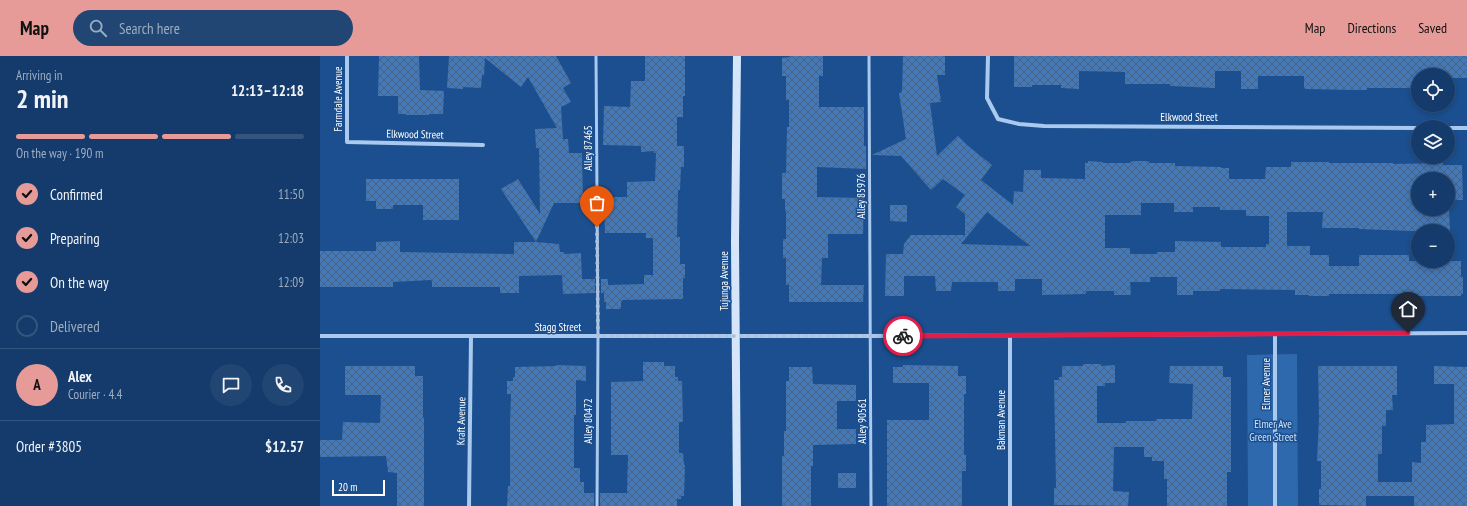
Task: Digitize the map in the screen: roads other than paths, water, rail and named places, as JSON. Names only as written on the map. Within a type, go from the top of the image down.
[{"type":"street","name":"Farmdale Avenue","points":[[347,56],[347,142]]},
{"type":"street","name":"Tujunga Avenue","points":[[737,56],[735,241],[737,506]]},
{"type":"street","name":"Elkwood Street","points":[[988,56],[988,98],[998,119],[1019,124],[1052,126],[1411,128]]},
{"type":"street","points":[[1455,128],[1467,128]]},
{"type":"street","name":"Elkwood Street","points":[[347,142],[483,144]]},
{"type":"street","name":"Stagg Street","points":[[320,336],[870,336],[1467,332]]},
{"type":"street","name":"Elmer Avenue","points":[[1275,334],[1275,506]]},
{"type":"street","name":"Bakman Avenue","points":[[1010,335],[1010,506]]},
{"type":"street","name":"Kraft Avenue","points":[[469,506],[471,336]]},
{"type":"lane","name":"Alley 87465","points":[[596,56],[598,336]]},
{"type":"lane","name":"Alley 85976","points":[[870,56],[870,336]]},
{"type":"lane","name":"Alley 80472","points":[[597,506],[598,336]]},
{"type":"lane","name":"Alley 90561","points":[[870,336],[871,506]]},
{"type":"park label","name":"Elmer Ave Green Street","points":[[1273,430]]}]
